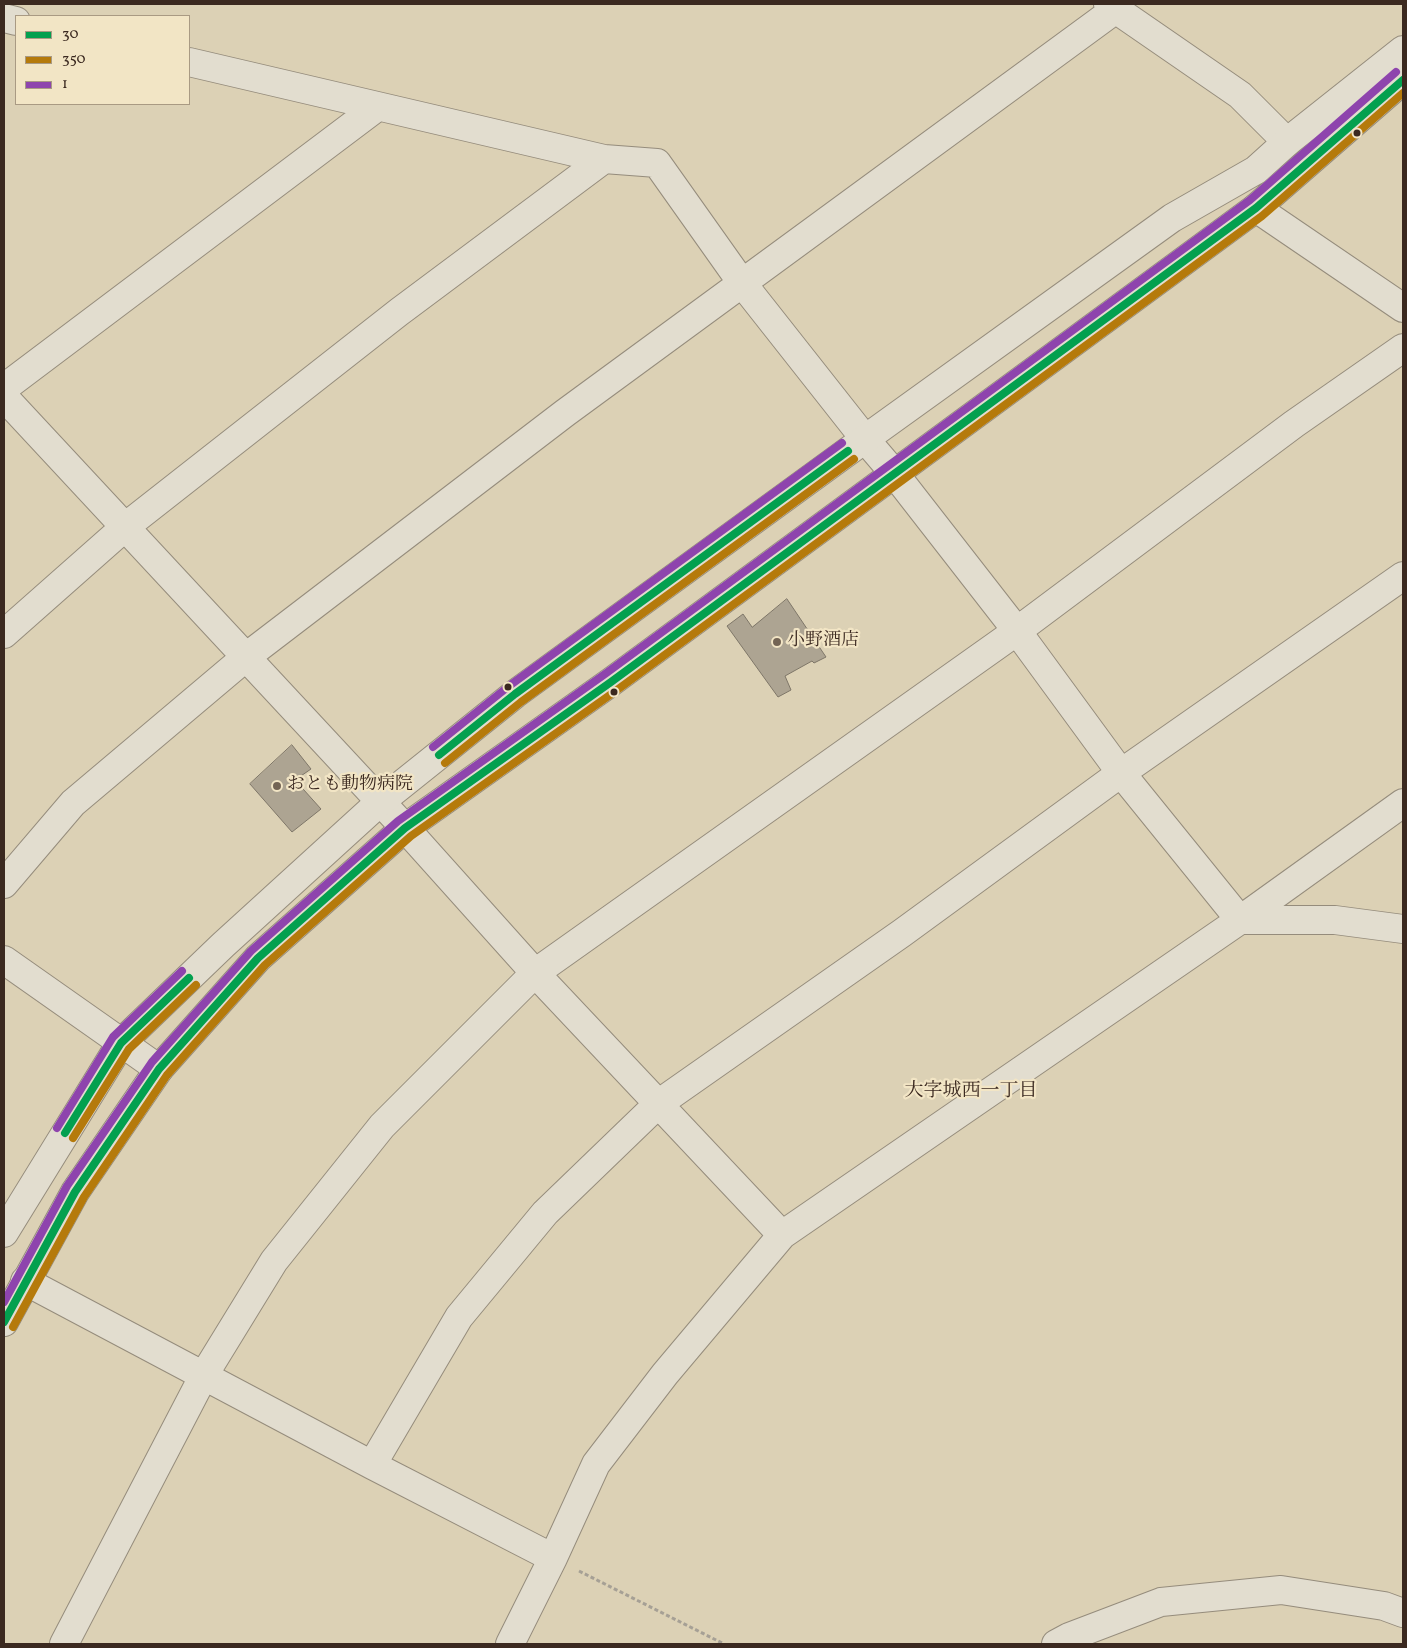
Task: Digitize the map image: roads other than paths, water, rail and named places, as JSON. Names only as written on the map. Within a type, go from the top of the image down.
[{"type":"street","points":[[4,884],[73,803],[246,657],[565,413],[1112,7],[1240,95],[1287,142]]},
{"type":"street","points":[[4,1233],[121,1043],[223,945],[380,802],[515,694],[865,439],[1172,218],[1256,170],[1287,142],[1403,50]]},
{"type":"street","points":[[190,62],[604,159],[657,163],[742,283],[1017,631],[1121,773],[1240,920]]},
{"type":"street","points":[[4,1322],[75,1192],[159,1069],[258,958],[405,828],[610,682],[1256,208],[1403,80]]},
{"type":"street","points":[[4,388],[377,107]]},
{"type":"street","points":[[4,634],[124,527],[399,312],[604,159]]},
{"type":"street","points":[[1256,208],[1403,308]]},
{"type":"street","points":[[64,1644],[204,1376],[274,1261],[382,1126],[535,972],[1017,631],[1294,424],[1403,348]]},
{"type":"street","points":[[4,397],[405,828],[535,972],[782,1234]]},
{"type":"street","points":[[372,1465],[459,1317],[545,1212],[658,1104],[902,933],[1121,773],[1403,576]]},
{"type":"street","points":[[510,1644],[553,1558],[596,1464],[665,1374],[782,1234],[1240,920],[1403,803]]},
{"type":"street","points":[[1240,920],[1335,920],[1403,929]]},
{"type":"street","points":[[4,960],[159,1069]]},
{"type":"street","points":[[26,1281],[372,1465],[553,1558]]},
{"type":"street","points":[[1056,1644],[1160,1602],[1281,1590],[1384,1606],[1403,1613]]},
{"type":"place","name":"小野酒店","points":[[777,642]]},
{"type":"place","name":"おとも動物病院","points":[[277,786]]},
{"type":"district","name":"大字城西一丁目","points":[[971,1093]]}]
